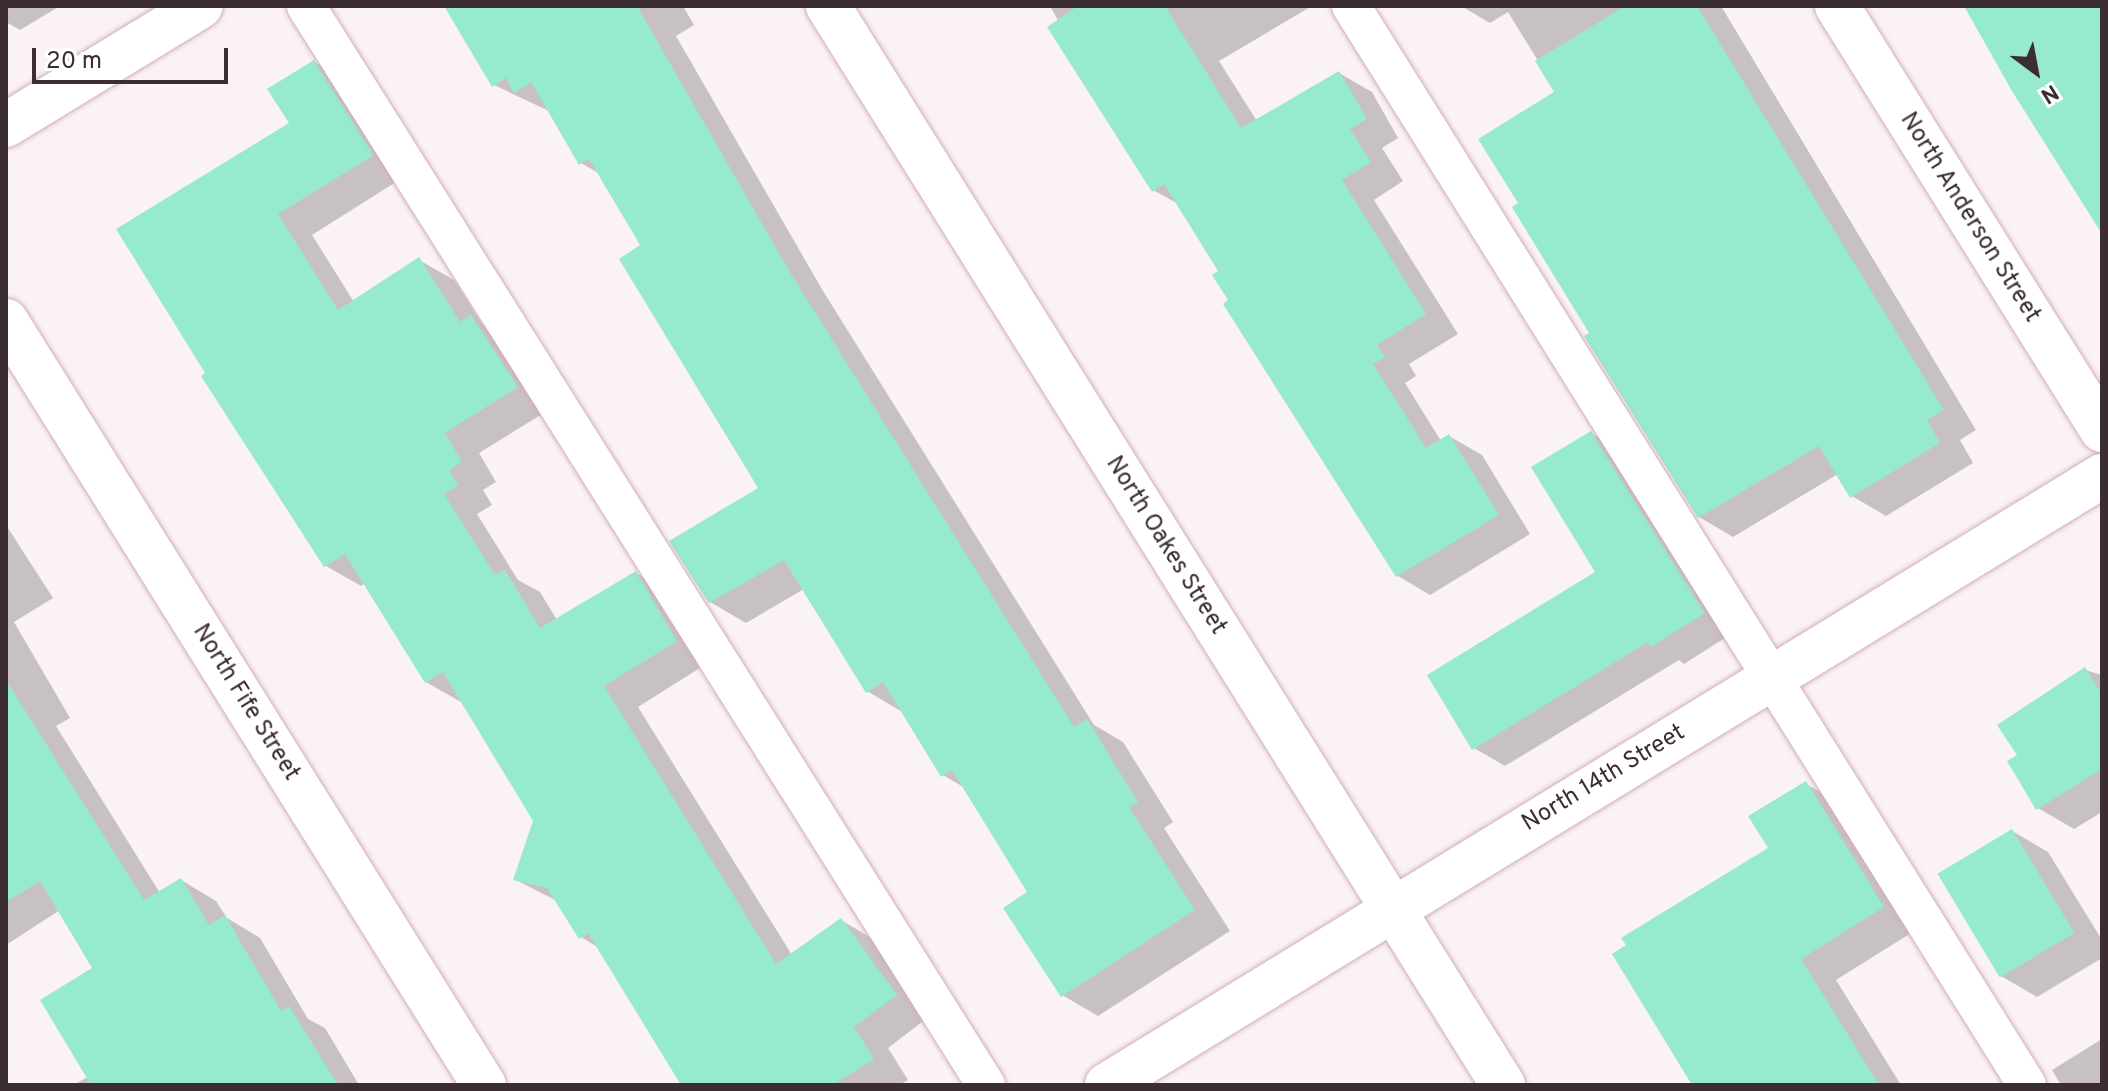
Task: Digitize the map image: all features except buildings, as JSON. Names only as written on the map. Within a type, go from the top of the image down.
[{"type":"street","points":[[6,125],[201,6]]},
{"type":"street","name":"North Oakes Street","points":[[828,6],[1503,1085]]},
{"type":"street","name":"North Anderson Street","points":[[1837,6],[2102,430]]},
{"type":"street","name":"North Fife Street","points":[[6,321],[484,1085]]},
{"type":"street","name":"North 14th Street","points":[[1107,1085],[2102,476]]},
{"type":"lane","points":[[306,6],[986,1085]]},
{"type":"lane","points":[[1351,6],[2027,1085]]}]
